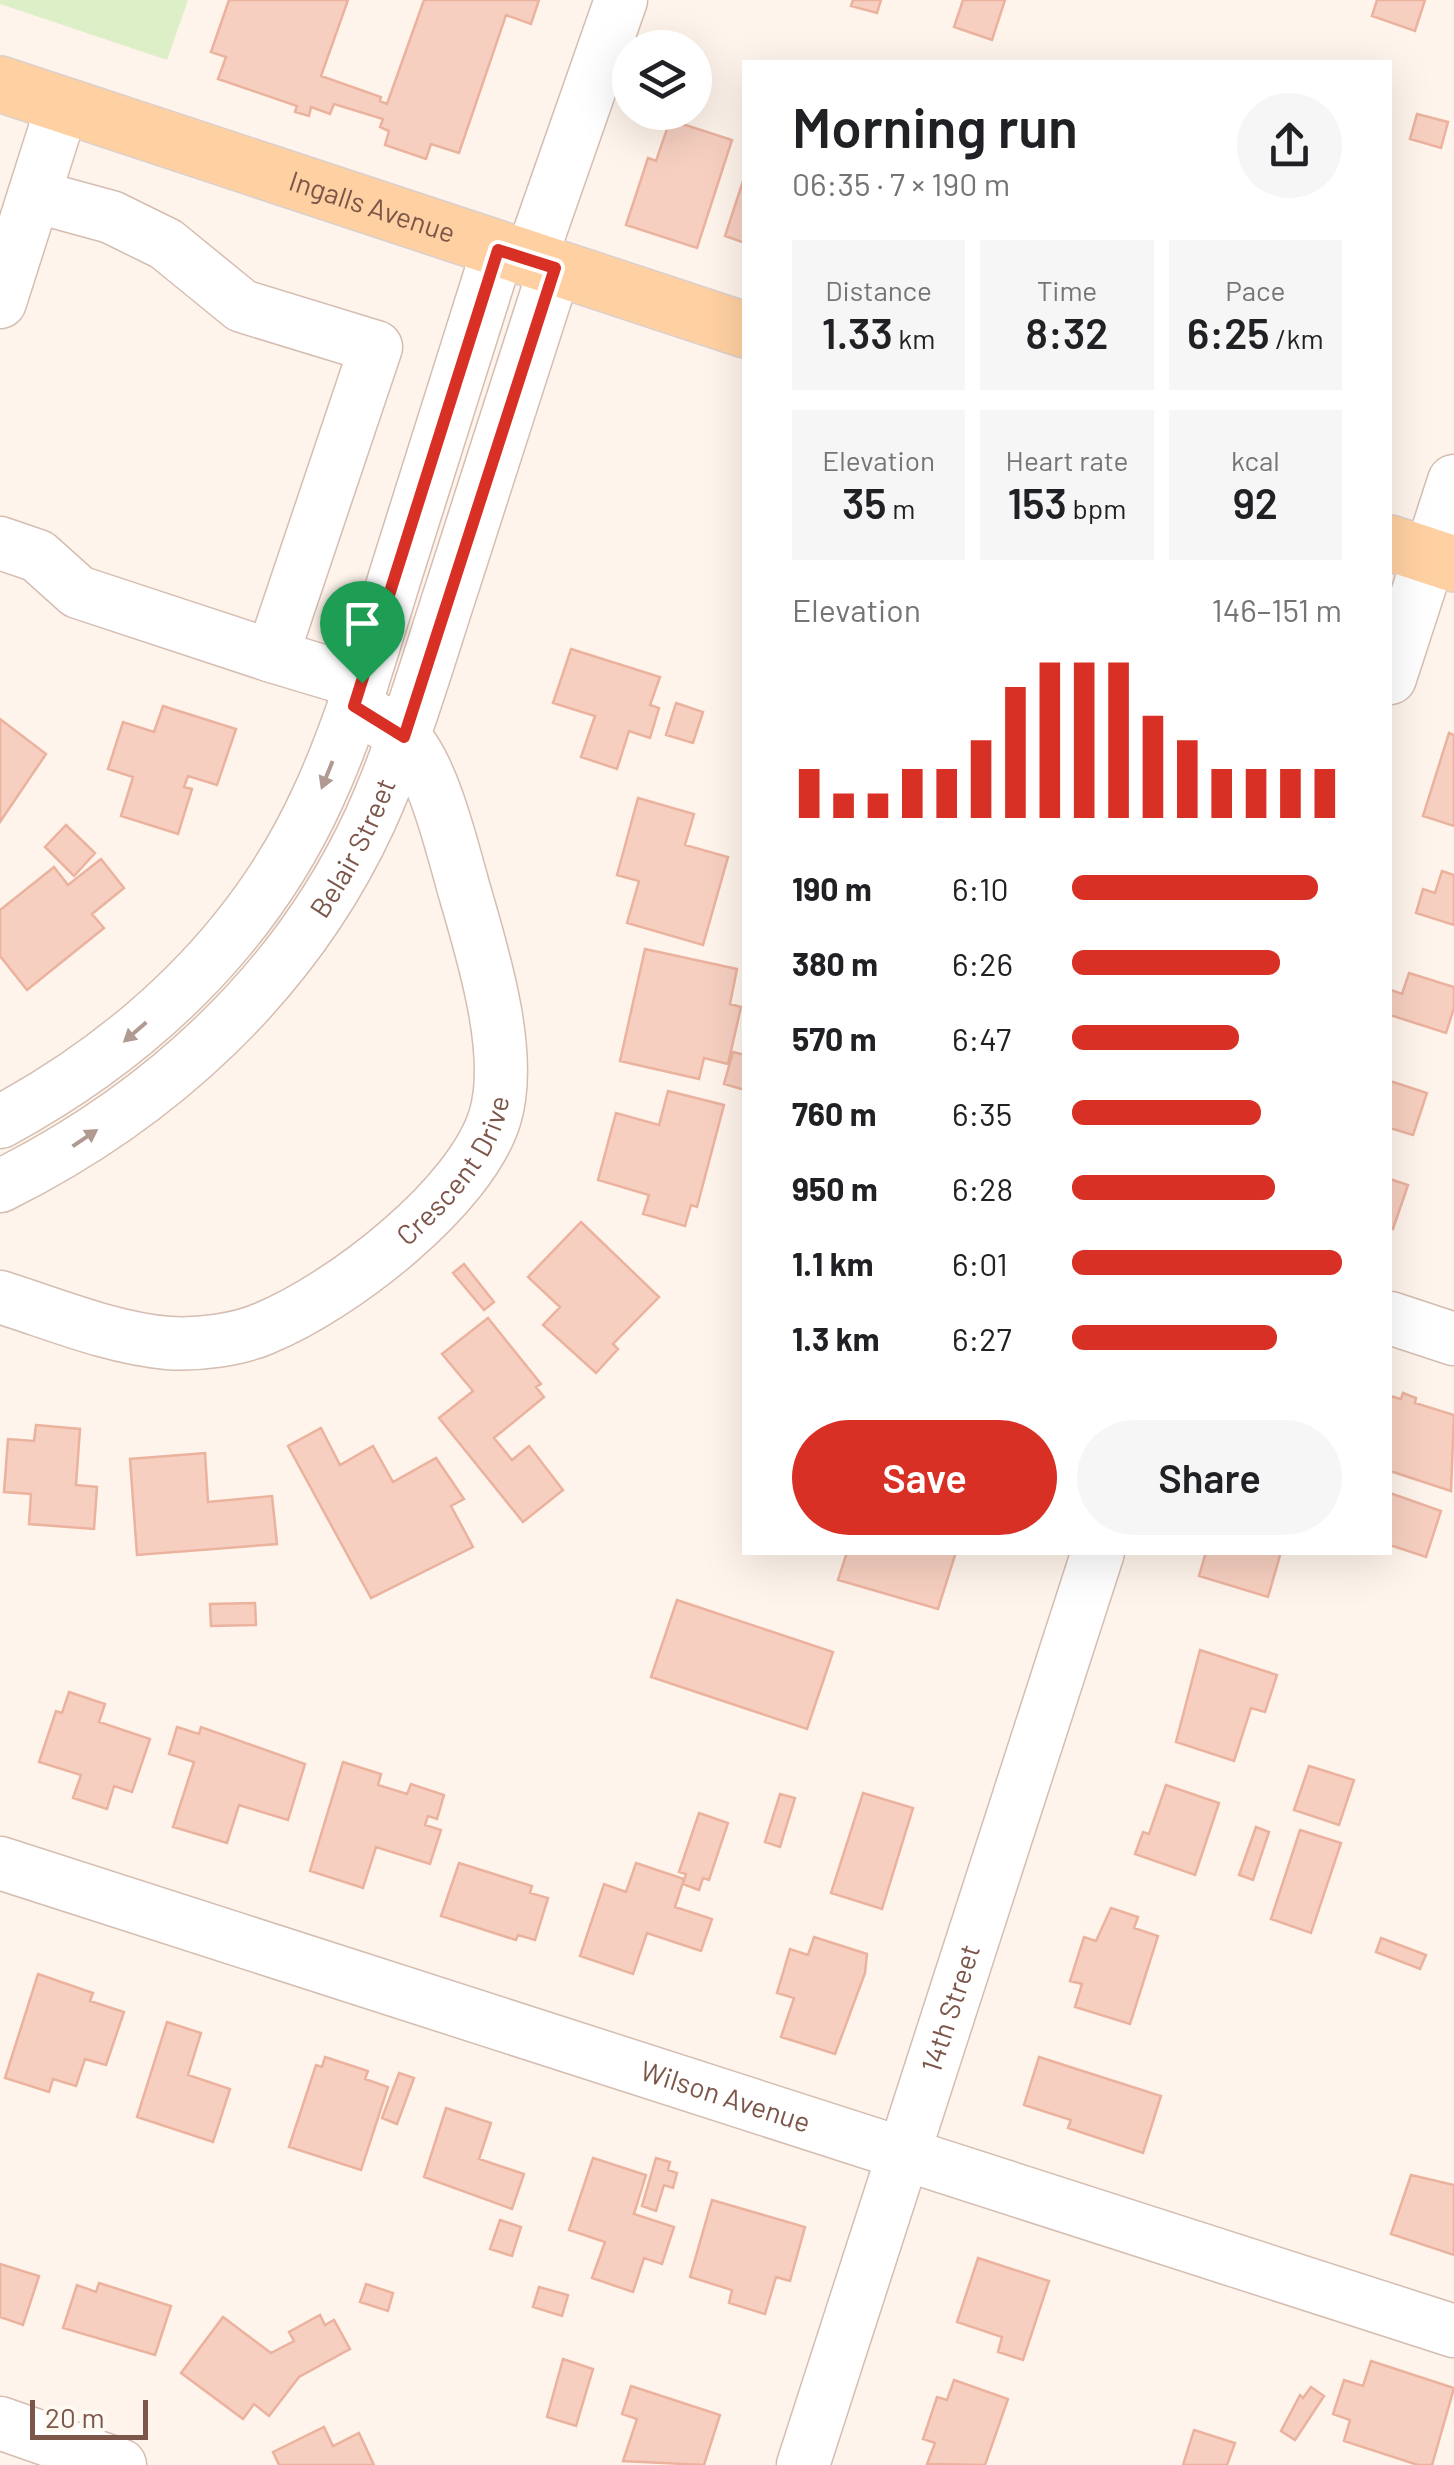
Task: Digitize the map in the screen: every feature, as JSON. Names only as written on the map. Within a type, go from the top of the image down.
[{"type":"main road","name":"Ingalls Avenue","points":[[0,84],[742,329]]},
{"type":"street","name":"Belair Street","points":[[0,1122],[122,1044],[182,992],[235,933],[285,860],[318,798],[528,259],[621,0]]},
{"type":"street","points":[[0,302],[18,226],[63,104]]},
{"type":"street","points":[[18,226],[111,217],[166,244],[242,306],[376,348],[272,656]]},
{"type":"street","name":"Belair Street","points":[[4,1174],[73,1147],[156,1089],[222,1032],[280,968],[334,889],[369,821],[404,737],[528,259]]},
{"type":"street","points":[[1392,671],[1425,555],[1454,481]]},
{"type":"street","points":[[0,543],[38,556],[78,592],[272,656],[358,695],[404,737]]},
{"type":"street","name":"Crescent Drive","points":[[0,1297],[120,1334],[170,1343],[260,1330],[306,1306],[399,1239],[479,1154],[496,1116],[501,1077],[496,1024],[475,927],[442,814],[414,750],[404,737]]},
{"type":"street","points":[[1392,1319],[1454,1339]]},
{"type":"street","name":"14th Street","points":[[803,2465],[1097,1555]]},
{"type":"street","name":"Wilson Avenue","points":[[0,1863],[1454,2331]]},
{"type":"street","points":[[0,2423],[120,2465]]},
{"type":"green space","points":[[0,0],[188,0],[167,60],[0,4]]},
{"type":"building","points":[[229,0],[348,0],[321,76],[381,97],[380,101],[387,104],[424,0],[539,0],[531,24],[506,15],[459,153],[431,144],[426,159],[385,145],[389,131],[380,127],[383,119],[334,104],[330,114],[311,107],[309,116],[295,112],[297,106],[218,79],[226,57],[211,52]]},
{"type":"building","points":[[853,0],[881,0],[877,13],[851,6]]},
{"type":"building","points":[[963,0],[1005,0],[992,40],[954,27]]},
{"type":"building","points":[[1377,0],[1425,0],[1415,31],[1372,16]]},
{"type":"building","points":[[1417,114],[1448,122],[1441,148],[1410,139]]},
{"type":"building","points":[[667,130],[701,130],[732,140],[697,248],[626,225],[648,158],[656,161]]},
{"type":"building","points":[[742,184],[742,242],[725,236]]},
{"type":"building","points":[[571,649],[660,677],[650,705],[659,708],[650,738],[629,731],[617,769],[581,757],[595,716],[553,703]]},
{"type":"building","points":[[676,703],[703,712],[693,743],[666,735]]},
{"type":"building","points":[[163,706],[236,729],[217,785],[188,776],[184,787],[192,789],[178,834],[121,816],[133,777],[108,769],[123,722],[154,732]]},
{"type":"building","points":[[0,719],[46,754],[0,822]]},
{"type":"building","points":[[1449,733],[1454,735],[1454,826],[1423,816]]},
{"type":"building","points":[[638,798],[694,814],[685,845],[728,857],[703,945],[627,923],[639,881],[617,875]]},
{"type":"building","points":[[66,825],[95,853],[74,876],[45,847]]},
{"type":"building","points":[[101,859],[124,888],[92,914],[104,928],[27,990],[0,956],[0,910],[54,867],[68,885]]},
{"type":"building","points":[[1442,871],[1454,875],[1454,925],[1416,913],[1423,889],[1435,893]]},
{"type":"building","points":[[645,949],[737,969],[730,1004],[741,1007],[728,1064],[704,1058],[699,1079],[620,1061]]},
{"type":"building","points":[[1409,973],[1454,987],[1454,1008],[1446,1033],[1392,1016],[1392,990],[1402,994]]},
{"type":"building","points":[[733,1052],[742,1054],[742,1089],[724,1084]]},
{"type":"building","points":[[1392,1082],[1427,1093],[1413,1135],[1392,1129]]},
{"type":"building","points":[[668,1091],[724,1105],[697,1207],[691,1205],[685,1226],[643,1214],[649,1195],[598,1180],[616,1113],[659,1125]]},
{"type":"building","points":[[1392,1180],[1408,1185],[1392,1229]]},
{"type":"building","points":[[581,1222],[659,1297],[613,1344],[618,1349],[596,1373],[543,1325],[560,1307],[528,1277]]},
{"type":"building","points":[[464,1264],[494,1302],[484,1310],[453,1273]]},
{"type":"building","points":[[488,1318],[541,1384],[536,1387],[544,1397],[494,1438],[512,1460],[529,1446],[563,1490],[523,1522],[439,1418],[473,1391],[442,1354]]},
{"type":"building","points":[[1403,1393],[1416,1398],[1415,1403],[1454,1415],[1451,1491],[1392,1472],[1392,1397],[1401,1399]]},
{"type":"building","points":[[36,1425],[80,1429],[76,1485],[97,1487],[94,1529],[29,1524],[31,1494],[4,1492],[8,1439],[34,1441]]},
{"type":"building","points":[[321,1428],[340,1465],[373,1446],[393,1482],[436,1458],[464,1499],[451,1506],[473,1547],[371,1598],[288,1446]]},
{"type":"building","points":[[205,1453],[208,1502],[272,1496],[277,1544],[137,1555],[130,1459]]},
{"type":"building","points":[[1392,1494],[1441,1511],[1426,1557],[1392,1546]]},
{"type":"building","points":[[846,1555],[955,1555],[938,1609],[838,1580]]},
{"type":"building","points":[[1205,1555],[1280,1555],[1268,1597],[1199,1576]]},
{"type":"building","points":[[677,1600],[833,1652],[807,1729],[651,1677]]},
{"type":"building","points":[[255,1603],[256,1625],[211,1626],[210,1604]]},
{"type":"building","points":[[1200,1650],[1277,1675],[1265,1712],[1251,1708],[1234,1761],[1176,1742]]},
{"type":"building","points":[[69,1692],[105,1704],[99,1722],[150,1739],[132,1792],[114,1786],[107,1809],[73,1798],[81,1775],[39,1762],[56,1711],[62,1713]]},
{"type":"building","points":[[177,1727],[199,1734],[201,1727],[305,1764],[288,1820],[239,1805],[227,1843],[173,1827],[194,1762],[169,1754]]},
{"type":"building","points":[[343,1762],[381,1774],[378,1785],[407,1794],[411,1784],[444,1795],[437,1819],[428,1816],[425,1825],[441,1830],[430,1864],[376,1847],[363,1888],[310,1871]]},
{"type":"building","points":[[1309,1766],[1354,1780],[1339,1825],[1294,1810]]},
{"type":"building","points":[[1166,1785],[1219,1803],[1195,1875],[1135,1854],[1143,1832],[1149,1834]]},
{"type":"building","points":[[863,1793],[913,1808],[882,1909],[831,1893]]},
{"type":"building","points":[[780,1794],[795,1798],[780,1847],[765,1842]]},
{"type":"building","points":[[699,1813],[728,1823],[709,1880],[703,1878],[699,1890],[683,1884],[686,1874],[679,1872]]},
{"type":"building","points":[[1256,1827],[1269,1832],[1253,1880],[1239,1875]]},
{"type":"building","points":[[1300,1830],[1341,1843],[1311,1933],[1271,1919]]},
{"type":"building","points":[[459,1863],[532,1886],[530,1893],[548,1898],[535,1940],[518,1935],[516,1940],[441,1916]]},
{"type":"building","points":[[636,1863],[684,1879],[675,1907],[712,1919],[701,1951],[647,1933],[633,1974],[580,1956],[604,1884],[626,1892]]},
{"type":"building","points":[[1111,1908],[1138,1917],[1134,1928],[1158,1936],[1130,2024],[1075,2007],[1082,1984],[1070,1981],[1084,1937],[1096,1941]]},
{"type":"building","points":[[814,1937],[867,1954],[865,1973],[835,2054],[781,2037],[794,1998],[777,1993],[790,1949],[808,1955]]},
{"type":"building","points":[[1381,1938],[1426,1955],[1420,1969],[1376,1952]]},
{"type":"building","points":[[38,1974],[93,1993],[90,2001],[124,2012],[106,2065],[85,2059],[76,2086],[53,2079],[49,2092],[5,2078]]},
{"type":"building","points":[[167,2022],[201,2033],[188,2075],[230,2089],[213,2142],[137,2117]]},
{"type":"building","points":[[325,2057],[368,2071],[365,2079],[388,2087],[361,2170],[289,2147],[316,2065],[322,2067]]},
{"type":"building","points":[[1039,2057],[1161,2096],[1143,2153],[1068,2128],[1071,2120],[1024,2105]]},
{"type":"building","points":[[399,2073],[414,2078],[397,2124],[382,2118]]},
{"type":"building","points":[[446,2108],[491,2123],[479,2159],[524,2174],[512,2209],[424,2177]]},
{"type":"building","points":[[593,2158],[646,2175],[634,2214],[674,2227],[662,2264],[644,2258],[633,2292],[592,2278],[605,2242],[569,2230]]},
{"type":"building","points":[[656,2158],[670,2162],[668,2170],[677,2173],[673,2188],[664,2185],[656,2211],[642,2206]]},
{"type":"building","points":[[1411,2175],[1454,2185],[1454,2255],[1391,2234]]},
{"type":"building","points":[[712,2200],[805,2227],[790,2281],[776,2277],[765,2314],[729,2303],[732,2290],[690,2277]]},
{"type":"building","points":[[500,2220],[521,2227],[512,2256],[490,2249]]},
{"type":"building","points":[[978,2258],[1049,2281],[1023,2360],[998,2352],[1002,2337],[957,2322]]},
{"type":"building","points":[[0,2264],[39,2276],[23,2325],[0,2317]]},
{"type":"building","points":[[99,2283],[171,2306],[155,2355],[63,2328],[77,2285],[96,2292]]},
{"type":"building","points":[[366,2284],[393,2293],[388,2311],[360,2302]]},
{"type":"building","points":[[539,2287],[568,2295],[562,2316],[533,2307]]},
{"type":"building","points":[[320,2315],[325,2325],[334,2320],[350,2349],[299,2377],[269,2416],[254,2404],[243,2419],[181,2373],[223,2317],[271,2353],[294,2341],[289,2332]]},
{"type":"building","points":[[563,2359],[593,2369],[576,2426],[547,2417]]},
{"type":"building","points":[[1371,2361],[1454,2388],[1432,2465],[1418,2465],[1344,2441],[1350,2420],[1333,2414],[1344,2380],[1363,2386]]},
{"type":"building","points":[[954,2380],[1008,2399],[985,2465],[927,2464],[935,2443],[923,2439],[937,2397],[947,2400]]},
{"type":"building","points":[[631,2386],[720,2415],[704,2465],[623,2461],[637,2419],[622,2414]]},
{"type":"building","points":[[1311,2387],[1324,2396],[1295,2440],[1281,2431],[1300,2395],[1303,2398]]},
{"type":"building","points":[[324,2427],[333,2446],[359,2433],[374,2465],[279,2465],[273,2452]]},
{"type":"building","points":[[1194,2430],[1235,2443],[1227,2465],[1183,2465]]},
{"type":"route","points":[[498,250],[555,268],[404,737],[354,706],[362,683],[498,250]]}]
